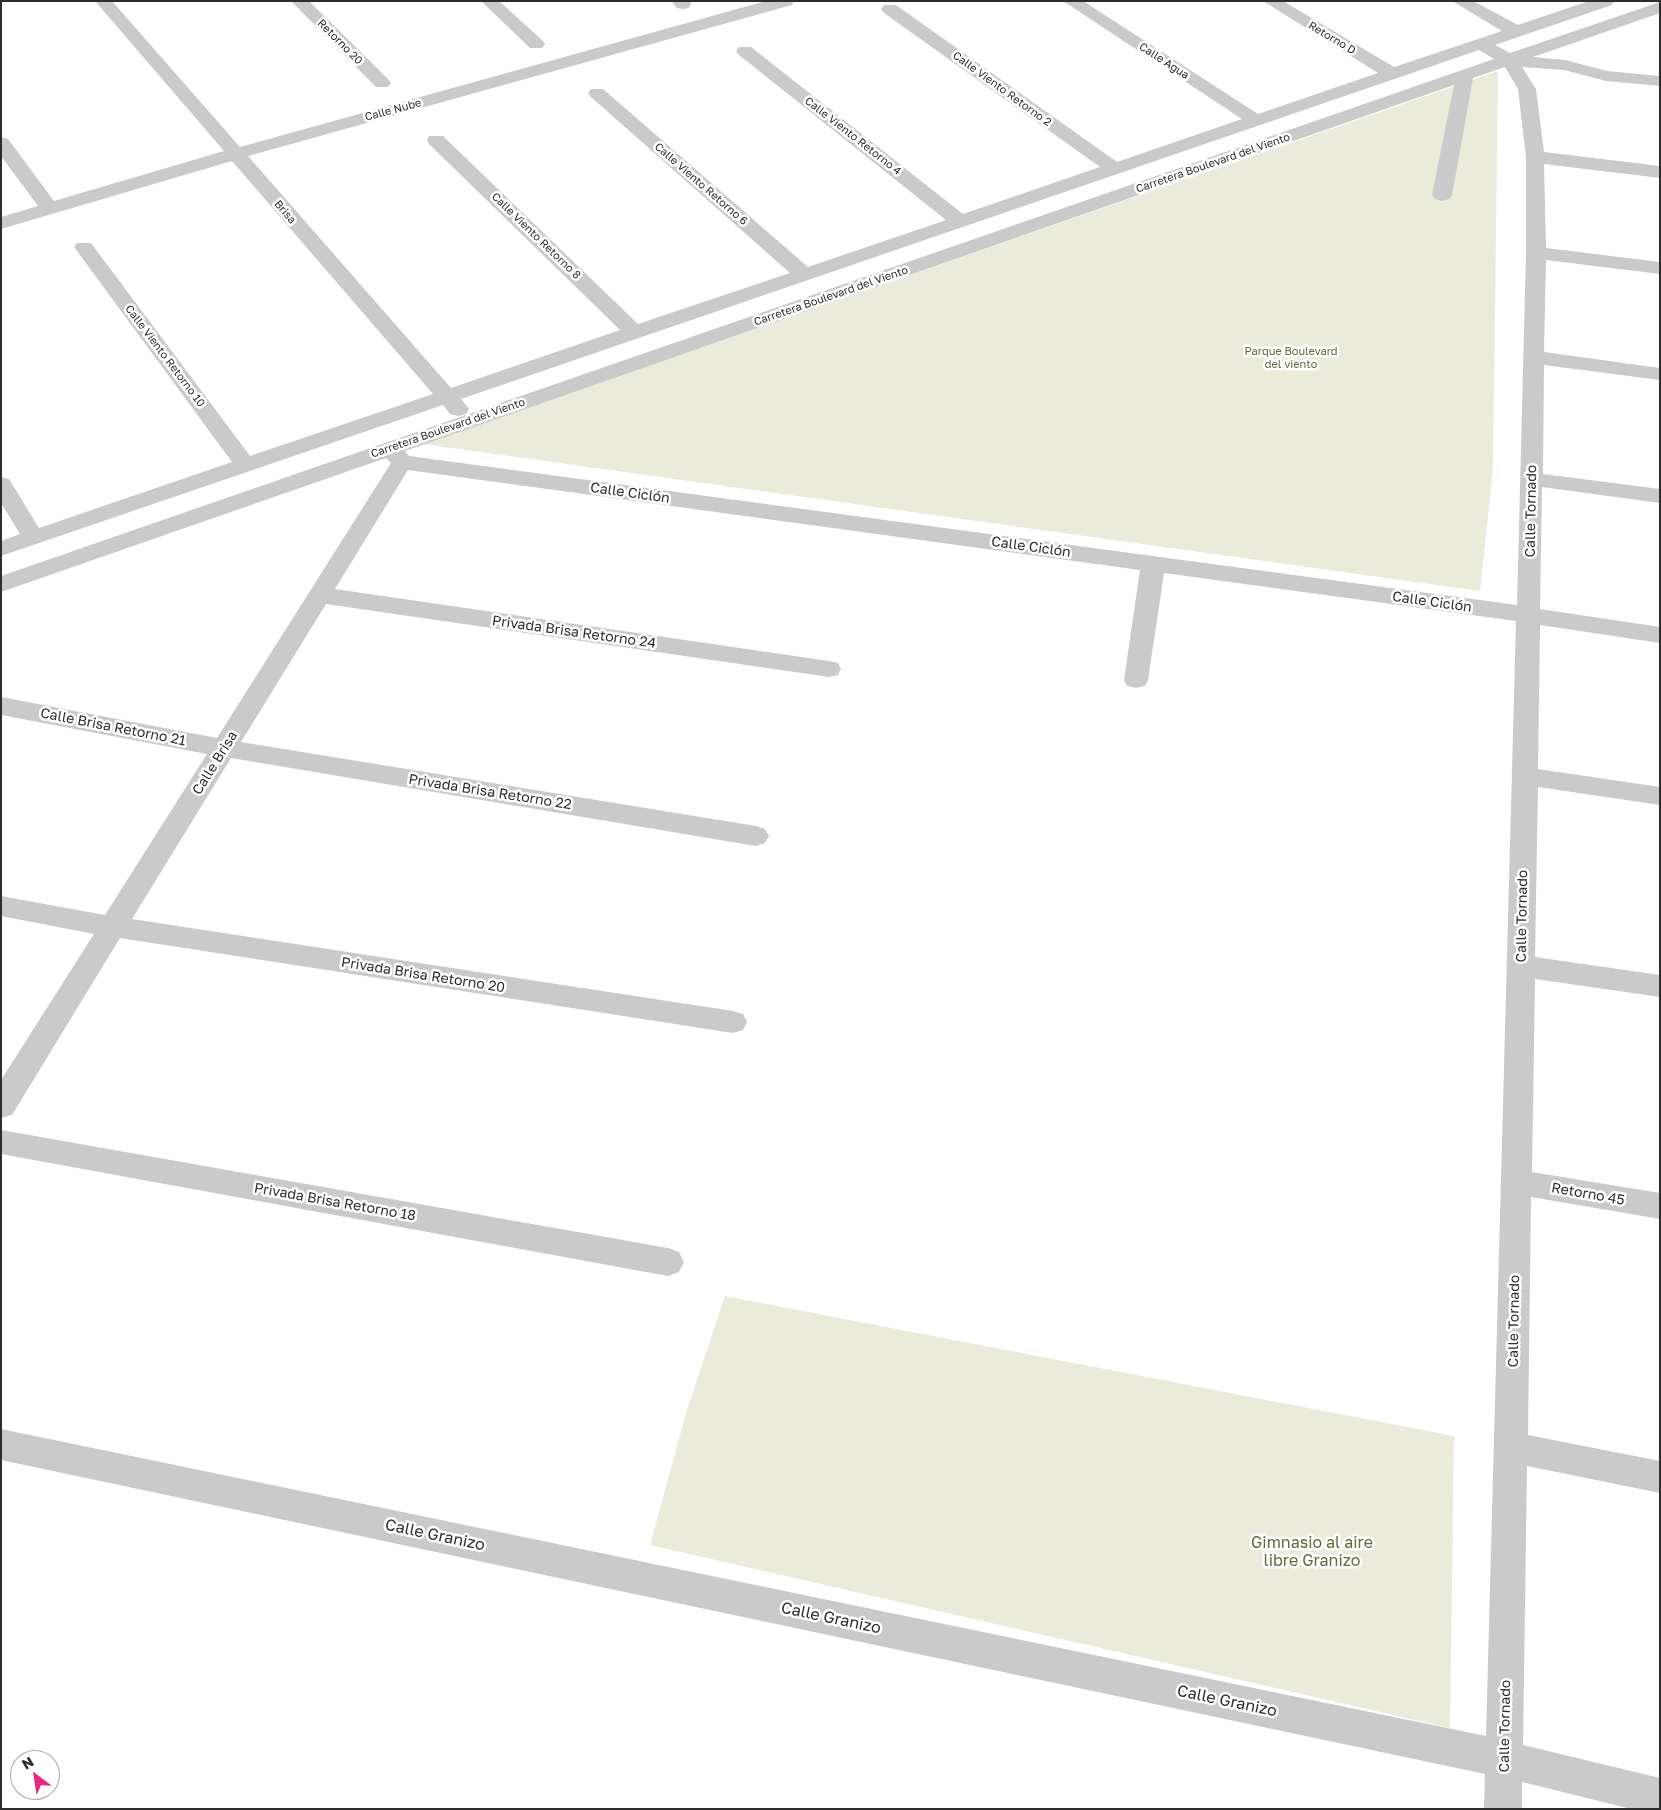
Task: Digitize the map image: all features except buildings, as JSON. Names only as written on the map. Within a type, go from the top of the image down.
[{"type":"street","name":"Brisa","points":[[103,1],[468,422]]},
{"type":"street","name":"Retorno 20","points":[[299,1],[382,84]]},
{"type":"street","points":[[490,1],[536,44]]},
{"type":"street","name":"Calle Nube","points":[[1,223],[234,154],[786,1]]},
{"type":"street","name":"Calle Agua","points":[[1071,1],[1257,121]]},
{"type":"street","name":"Retorno D","points":[[1271,1],[1393,74]]},
{"type":"street","points":[[1460,1],[1517,32]]},
{"type":"street","name":"Carretera Boulevard del Viento","points":[[1,549],[1606,1]]},
{"type":"street","name":"Carretera Boulevard del Viento","points":[[1,584],[396,455],[468,422],[1660,6]]},
{"type":"street","name":"Calle Viento Retorno 2","points":[[890,9],[1114,169]]},
{"type":"street","name":"Calle Tornado","points":[[1481,44],[1509,60],[1527,89],[1535,157],[1534,357],[1503,1809]]},
{"type":"street","name":"Calle Viento Retorno 4","points":[[745,51],[961,222]]},
{"type":"street","points":[[1565,65],[1604,59],[1660,65]]},
{"type":"street","points":[[1509,60],[1565,65],[1606,76],[1660,81]]},
{"type":"street","points":[[1442,195],[1465,75]]},
{"type":"street","name":"Calle Viento Retorno 6","points":[[597,93],[805,275]]},
{"type":"street","name":"Calle Viento Retorno 8","points":[[436,140],[635,333]]},
{"type":"street","points":[[1,143],[50,209]]},
{"type":"street","points":[[1535,157],[1660,172]]},
{"type":"street","name":"Calle Viento Retorno 10","points":[[84,247],[246,466]]},
{"type":"street","points":[[1536,252],[1660,268]]},
{"type":"street","points":[[1534,357],[1660,374]]},
{"type":"street","points":[[369,424],[396,455]]},
{"type":"street","name":"Calle Ciclón","points":[[396,455],[1660,635]]},
{"type":"street","name":"Calle Brisa","points":[[1,1106],[320,595],[396,455]]},
{"type":"street","points":[[1531,479],[1660,496]]},
{"type":"street","points":[[1,484],[34,538]]},
{"type":"street","points":[[1136,680],[1153,564]]},
{"type":"street","name":"Privada Brisa Retorno 24","points":[[320,595],[829,669]]},
{"type":"street","name":"Calle Brisa Retorno 21","points":[[1,706],[224,748]]},
{"type":"street","name":"Privada Brisa Retorno 22","points":[[224,748],[756,836]]},
{"type":"street","points":[[1525,776],[1660,796]]},
{"type":"street","name":"Privada Brisa Retorno 20","points":[[1,906],[113,928],[733,1022]]},
{"type":"street","points":[[1521,966],[1660,986]]},
{"type":"street","name":"Privada Brisa Retorno 18","points":[[1,1142],[668,1262]]},
{"type":"street","name":"Retorno 45","points":[[1517,1182],[1660,1206]]},
{"type":"street","name":"Calle Granizo","points":[[1,1444],[1504,1760],[1660,1797]]},
{"type":"street","points":[[1511,1447],[1660,1477]]},
{"type":"green space","name":"Parque Boulevard del viento","points":[[1498,71],[1493,469],[1480,591],[423,444]]},
{"type":"green space","name":"Gimnasio al aire libre Granizo","points":[[725,1296],[1454,1436],[1450,1728],[650,1545],[686,1413]]}]
